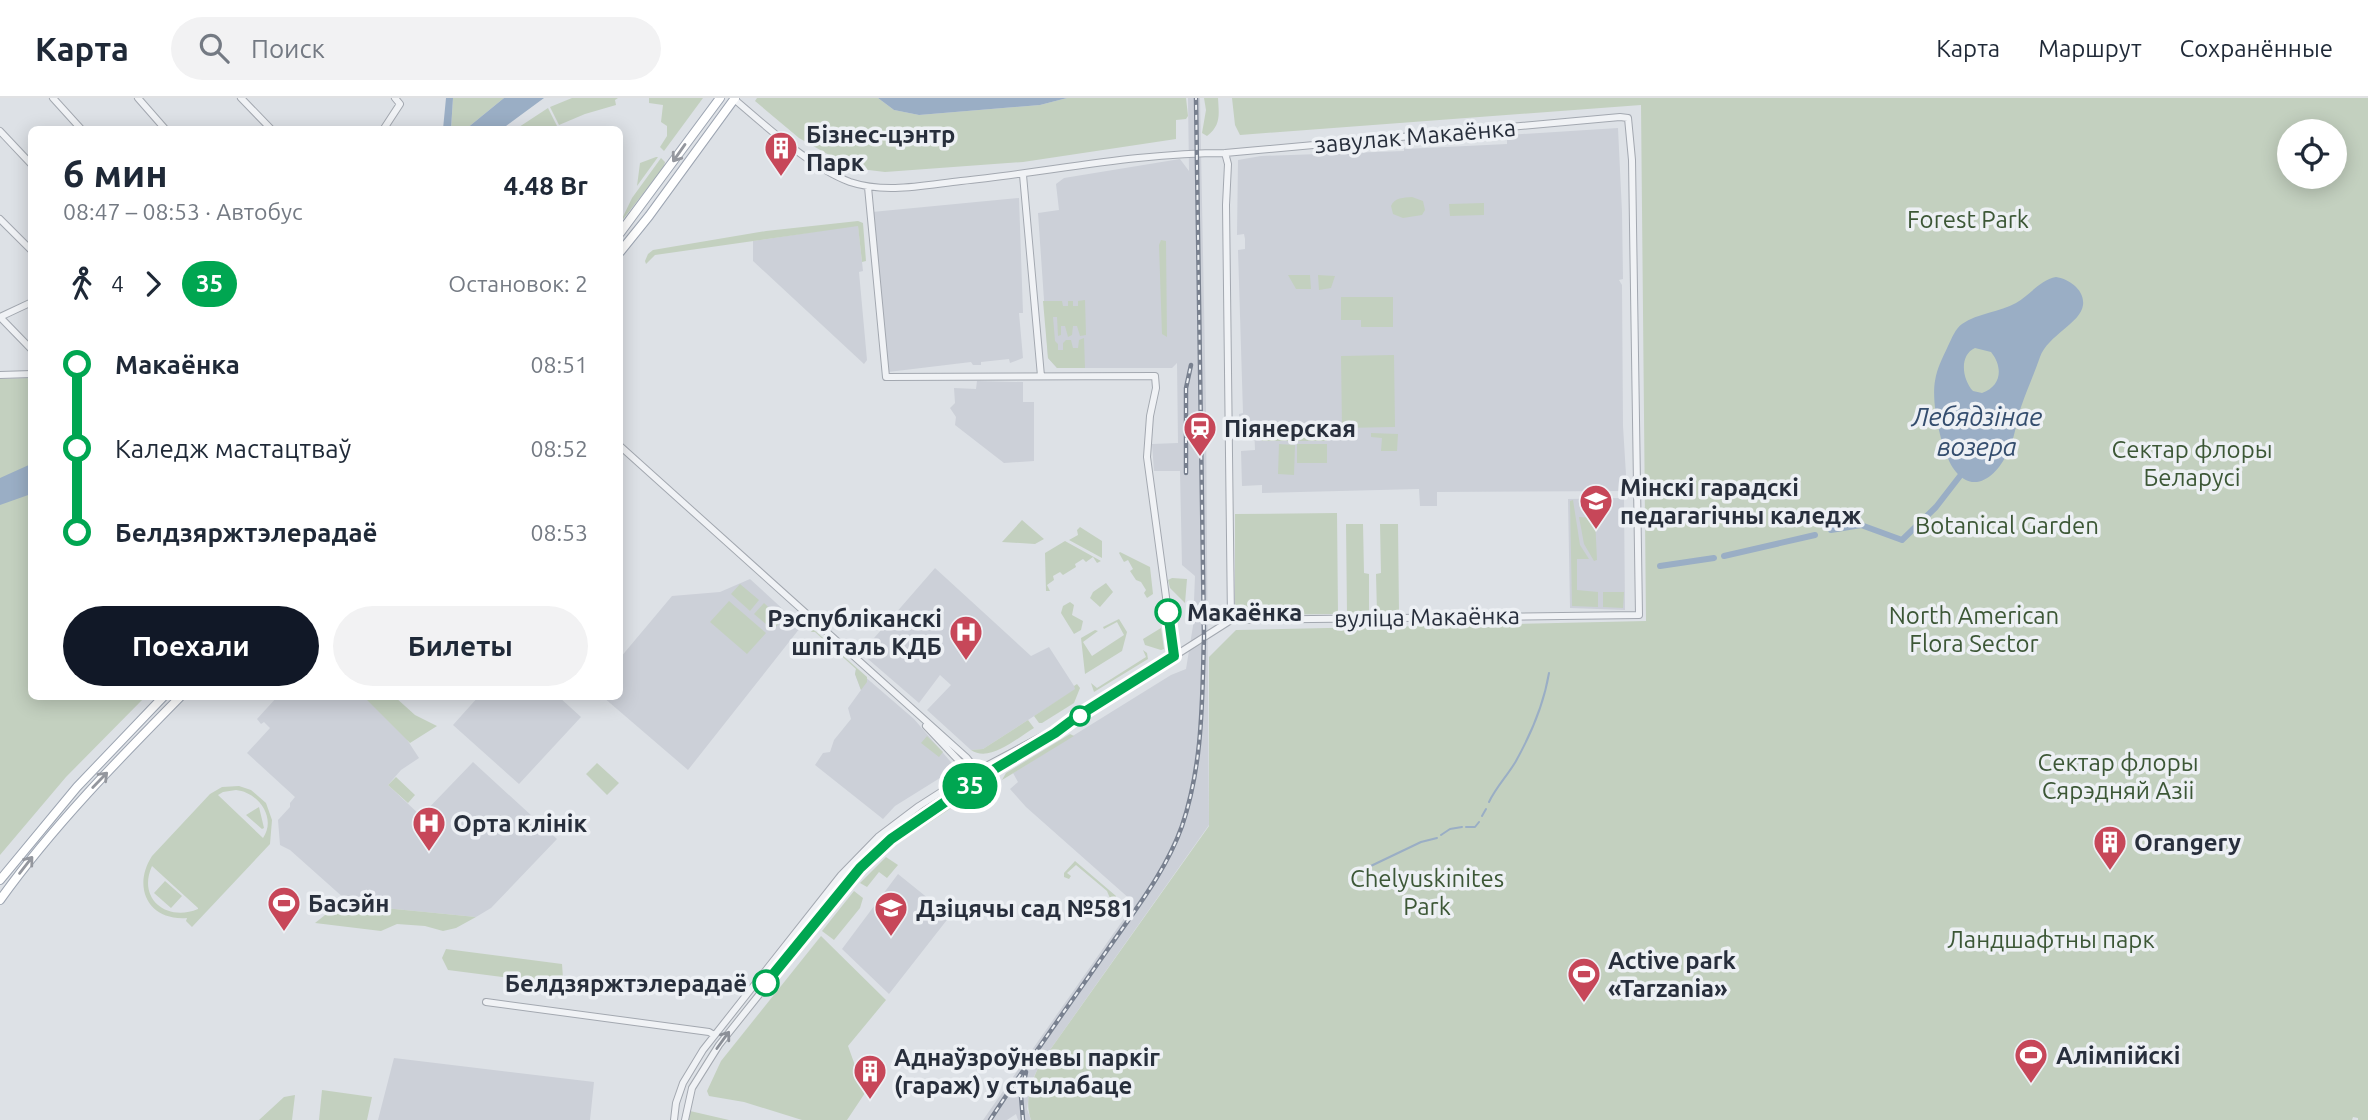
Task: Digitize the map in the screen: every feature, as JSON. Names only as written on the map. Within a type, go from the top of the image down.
[{"type":"main road","points":[[623,229],[720,98]]},
{"type":"main road","points":[[623,248],[734,98]]},
{"type":"main road","points":[[0,880],[45,823],[160,700]]},
{"type":"main road","points":[[0,900],[86,794],[177,700]]},
{"type":"main road","points":[[45,823],[54,831]]},
{"type":"street","points":[[53,98],[78,126]]},
{"type":"street","points":[[138,98],[162,126]]},
{"type":"street","points":[[242,98],[268,126]]},
{"type":"street","points":[[386,126],[400,104],[395,98]]},
{"type":"street","name":"завулак Макаёнка","points":[[734,98],[821,166],[843,179],[868,187],[893,188],[1023,175],[1168,154],[1225,152],[1628,118],[1632,160],[1639,615]]},
{"type":"street","points":[[0,131],[28,161]]},
{"type":"street","points":[[674,1120],[678,1097],[686,1078],[715,1035],[841,875],[864,850],[919,806],[976,770],[1075,718],[1231,620],[1226,219],[1228,164],[1225,152]]},
{"type":"street","points":[[1023,175],[1041,376]]},
{"type":"street","points":[[868,187],[886,377],[1155,376],[1156,388],[1150,416],[1147,457],[1174,656]]},
{"type":"street","points":[[0,219],[28,247]]},
{"type":"street","points":[[28,304],[0,317],[28,347]]},
{"type":"street","points":[[0,374],[28,374]]},
{"type":"street","points":[[623,449],[967,758],[983,776]]},
{"type":"street","name":"вуліца Макаёнка","points":[[1231,620],[1639,615]]},
{"type":"street","points":[[685,1120],[696,1080],[726,1036],[867,860],[891,839],[983,776],[1075,718]]},
{"type":"street","points":[[841,875],[850,881]]},
{"type":"street","points":[[486,1002],[709,1032],[715,1035]]},
{"type":"street","points":[[678,1097],[689,1099]]},
{"type":"shaded area","points":[[1188,98],[1200,98],[1206,409],[1209,825],[1040,1064],[1030,1085],[1027,1109],[1031,1120],[1018,1120],[1016,1114],[1007,1120],[983,1120],[1130,910],[1131,900],[1026,807],[1010,789],[1018,782],[1013,773],[1171,675],[1186,669],[1193,626],[1195,576],[1182,565],[1180,471],[1154,471],[1152,444],[1178,443],[1177,363],[1172,368],[1057,368],[1048,358],[1038,213],[1059,210],[1056,184],[1064,178],[1180,159],[1189,171]]},
{"type":"shaded area","points":[[1618,128],[1623,279],[1619,280],[1622,285],[1623,426],[1627,491],[1437,492],[1437,506],[1420,506],[1419,489],[1262,493],[1262,485],[1242,486],[1241,451],[1255,450],[1254,425],[1239,425],[1239,414],[1243,413],[1238,250],[1245,249],[1245,239],[1244,234],[1237,235],[1238,160],[1261,156],[1404,151],[1404,147],[1507,144],[1507,135]]},
{"type":"shaded area","points":[[1019,198],[1023,313],[1019,313],[1023,358],[1010,363],[1009,359],[981,362],[981,365],[973,365],[971,362],[888,372],[872,212]]},
{"type":"shaded area","points":[[858,225],[863,271],[859,272],[867,360],[864,364],[753,261],[753,241]]},
{"type":"shaded area","points":[[977,381],[1023,382],[1023,402],[1034,402],[1034,461],[1004,463],[955,425],[956,417],[950,408],[955,403],[954,388],[976,389]]},
{"type":"shaded area","name":"Мінскі гарадскі педагагічны каледж","points":[[1624,498],[1625,610],[1570,608],[1568,499]]},
{"type":"shaded area","name":"Рэспубліканскі шпіталь КДБ","points":[[935,568],[1031,656],[1049,647],[1076,689],[983,749],[971,750],[927,710],[951,685],[940,675],[919,703],[861,653]]},
{"type":"shaded area","points":[[750,579],[799,624],[800,628],[688,770],[606,700],[623,700],[623,654],[672,596],[720,592]]},
{"type":"shaded area","points":[[856,669],[914,719],[956,768],[895,806],[883,819],[815,765],[823,753],[830,752],[834,740],[851,719],[848,708],[861,690],[855,674]]},
{"type":"shaded area","points":[[274,700],[390,700],[406,738],[419,758],[401,770],[388,785],[421,816],[473,762],[557,839],[491,908],[476,917],[374,907],[345,899],[290,850],[280,845],[278,820],[295,797],[247,753],[270,728],[257,719]]},
{"type":"shaded area","points":[[475,700],[562,700],[581,717],[519,784],[453,725]]},
{"type":"shaded area","name":"Дзіцячы сад №581","points":[[898,874],[950,916],[889,994],[842,949]]},
{"type":"shaded area","points":[[394,1058],[594,1082],[590,1120],[378,1120]]},
{"type":"green space","points":[[453,98],[504,98],[470,126],[451,126]]},
{"type":"green space","points":[[572,98],[618,98],[615,100],[616,105],[559,125],[550,107]]},
{"type":"green space","points":[[649,98],[703,98],[664,151],[660,147],[667,136],[667,126],[661,122],[663,105],[649,103]]},
{"type":"green space","points":[[757,98],[878,98],[894,110],[919,115],[1040,105],[1067,98],[1186,98],[1188,116],[1186,119],[1176,120],[1176,139],[1023,162],[885,172],[852,168],[799,138],[755,101]]},
{"type":"green space","points":[[1204,98],[1218,98],[1217,124],[1207,136],[1202,133],[1206,110]]},
{"type":"green space","name":"Botanical Garden","points":[[1232,98],[2368,98],[2368,1120],[2353,1117],[2352,1120],[1031,1120],[1028,1105],[1030,1092],[1040,1064],[1209,826],[1209,657],[1236,630],[1646,621],[1641,105],[1240,135],[1235,125]]},
{"type":"green space","points":[[548,108],[557,126],[521,126]]},
{"type":"green space","points":[[658,157],[637,186],[640,163]]},
{"type":"green space","points":[[661,158],[665,162],[664,167],[623,219],[632,198]]},
{"type":"green space","points":[[1412,197],[1423,201],[1425,210],[1422,215],[1403,218],[1393,214],[1391,206],[1395,201]]},
{"type":"green space","points":[[1484,203],[1484,215],[1450,216],[1449,204]]},
{"type":"green space","points":[[858,221],[863,223],[866,261],[862,262],[858,226],[655,255],[646,264],[645,261],[653,250],[766,231]]},
{"type":"green space","points":[[1161,240],[1166,241],[1167,337],[1162,334]]},
{"type":"green space","points":[[1288,275],[1310,275],[1311,289],[1296,289]]},
{"type":"green space","points":[[1318,275],[1335,276],[1331,288],[1319,290]]},
{"type":"green space","points":[[1341,297],[1393,297],[1393,327],[1361,327],[1361,320],[1341,320]]},
{"type":"green space","points":[[1085,300],[1086,335],[1080,336],[1077,326],[1073,326],[1072,335],[1068,337],[1065,326],[1061,326],[1061,335],[1058,336],[1057,317],[1053,317],[1058,350],[1063,350],[1066,340],[1071,340],[1073,348],[1078,348],[1079,340],[1084,338],[1085,368],[1057,368],[1048,358],[1043,301],[1062,301],[1063,306],[1068,306],[1068,301],[1073,301],[1073,306],[1078,306],[1078,301]]},
{"type":"green space","points":[[1394,355],[1395,427],[1342,428],[1341,356]]},
{"type":"green space","points":[[28,378],[28,700],[142,700],[66,777],[0,855],[0,379]]},
{"type":"green space","points":[[1262,428],[1327,428],[1327,441],[1262,441]]},
{"type":"green space","points":[[1371,433],[1398,434],[1397,451],[1381,451],[1382,438],[1371,437]]},
{"type":"green space","points":[[1279,444],[1295,445],[1294,475],[1278,474]]},
{"type":"green space","points":[[1297,444],[1327,444],[1327,463],[1297,463]]},
{"type":"green space","points":[[1573,500],[1580,545],[1589,559],[1577,559],[1577,590],[1598,592],[1598,607],[1572,606],[1570,501]]},
{"type":"green space","points":[[1337,513],[1338,614],[1235,615],[1235,514]]},
{"type":"green space","points":[[1579,517],[1595,518],[1597,560],[1594,561],[1584,544]]},
{"type":"green space","points":[[1022,520],[1044,539],[1035,544],[1002,542]]},
{"type":"green space","points":[[1346,524],[1363,524],[1364,573],[1369,574],[1369,614],[1347,614]]},
{"type":"green space","points":[[1380,524],[1398,524],[1399,613],[1377,613],[1376,574],[1381,573]]},
{"type":"green space","points":[[1080,527],[1102,541],[1102,558],[1069,540],[1078,535],[1077,530]]},
{"type":"green space","points":[[1065,541],[1101,561],[1097,563],[1093,557],[1086,562],[1083,559],[1063,575],[1060,572],[1053,576],[1054,580],[1047,585],[1050,591],[1046,591],[1045,553]]},
{"type":"green space","points":[[1120,552],[1150,567],[1153,594],[1147,598],[1144,593],[1146,590],[1141,582],[1136,580],[1130,571],[1133,569],[1128,560],[1124,562]]},
{"type":"green space","points":[[1187,579],[1185,603],[1170,588],[1168,580]]},
{"type":"green space","points":[[1106,583],[1113,592],[1100,607],[1090,598],[1093,592]]},
{"type":"green space","points":[[740,584],[759,600],[750,611],[731,594]]},
{"type":"green space","points":[[1603,592],[1624,592],[1623,608],[1603,607]]},
{"type":"green space","points":[[729,601],[766,633],[747,654],[710,622]]},
{"type":"green space","points":[[1070,602],[1074,605],[1072,615],[1083,621],[1081,630],[1074,634],[1061,613],[1063,606]]},
{"type":"green space","points":[[764,603],[782,620],[773,630],[754,614]]},
{"type":"green space","points":[[1119,619],[1127,632],[1122,651],[1085,674],[1081,638],[1098,631],[1083,642],[1092,656],[1124,635],[1117,622],[1104,629],[1103,627]]},
{"type":"green space","points":[[1161,628],[1164,649],[1145,645],[1143,639]]},
{"type":"green space","points":[[813,629],[867,677],[861,690],[855,674],[856,669],[815,632],[811,632]]},
{"type":"green space","points":[[1143,650],[1148,659],[1094,692],[1091,683],[1097,688],[1146,657]]},
{"type":"green space","points":[[1077,684],[1080,688],[1074,703],[1039,723],[1034,716],[1075,689]]},
{"type":"green space","points":[[367,700],[398,700],[415,715],[437,726],[410,743]]},
{"type":"green space","points":[[1028,720],[1034,728],[1003,748],[986,753],[971,750],[983,749]]},
{"type":"green space","points":[[1070,734],[1074,736],[1002,780],[1006,773]]},
{"type":"green space","points":[[927,736],[943,752],[939,757],[921,743]]},
{"type":"green space","points":[[597,763],[619,783],[607,795],[586,774]]},
{"type":"green space","points":[[396,777],[415,795],[408,803],[388,785]]},
{"type":"green space","points":[[239,786],[251,790],[266,803],[272,820],[270,844],[192,927],[186,921],[187,918],[162,914],[147,900],[144,890],[146,868],[152,856],[210,794],[222,787]],"holes":[[[236,790],[251,796],[263,807],[268,822],[263,838],[218,795]],[[152,866],[198,908],[198,909],[176,912],[158,905],[148,888]]]},
{"type":"green space","points":[[957,786],[881,844],[853,871],[895,827]]},
{"type":"green space","points":[[965,799],[880,855],[911,830]]},
{"type":"green space","points":[[259,807],[264,828],[262,829],[246,815]]},
{"type":"green space","points":[[886,857],[898,865],[887,878],[879,872],[867,887],[860,883]]},
{"type":"green space","points":[[1075,861],[1116,896],[1119,911],[1116,913],[1107,891],[1076,865],[1067,873],[1071,876],[1069,879],[1064,877],[1064,873]]},
{"type":"green space","points":[[165,881],[182,896],[171,908],[154,893]]},
{"type":"green space","points":[[854,891],[863,898],[860,908],[834,940],[822,931]]},
{"type":"green space","points":[[345,899],[374,907],[476,917],[456,928],[443,931],[425,926],[397,924],[381,931],[315,923]]},
{"type":"green space","points":[[821,936],[886,1000],[848,1046],[865,1093],[847,1120],[802,1120],[744,1102],[709,1096],[707,1091],[721,1061]]},
{"type":"green space","points":[[446,949],[562,964],[563,978],[556,984],[448,970],[442,958]]},
{"type":"green space","points":[[322,1090],[372,1097],[367,1120],[319,1120]]},
{"type":"green space","points":[[295,1095],[292,1120],[259,1120],[284,1097]]},
{"type":"green space","points":[[690,1111],[729,1120],[689,1120]]},
{"type":"water","points":[[446,98],[453,98],[451,126],[443,126]]},
{"type":"water","points":[[504,98],[544,98],[506,126],[470,126]]},
{"type":"water","points":[[878,98],[1067,98],[1040,105],[919,115],[894,110]]},
{"type":"water","name":"Лебядзінае возера","points":[[2061,278],[2079,290],[2083,300],[2081,312],[2044,349],[2021,407],[2010,447],[1998,469],[1984,480],[1968,481],[1953,468],[1938,426],[1934,390],[1940,363],[1957,328],[1962,324],[2016,303],[2050,279]],"holes":[[[1975,348],[1991,352],[1999,370],[1997,381],[1982,393],[1973,391],[1966,380],[1966,356]]]},
{"type":"water","points":[[28,465],[28,495],[0,505],[0,478]]},
{"type":"waterway","points":[[1831,530],[1861,525],[1902,540],[1936,507],[1960,476]]},
{"type":"waterway","points":[[1724,556],[1815,535]]},
{"type":"waterway","points":[[1660,566],[1714,558]]},
{"type":"waterway","points":[[1489,802],[1527,740],[1549,673]]},
{"type":"waterway","points":[[1482,816],[1486,809]]},
{"type":"waterway","points":[[1466,827],[1475,827],[1479,822]]},
{"type":"waterway","points":[[1441,835],[1450,829],[1462,827]]},
{"type":"waterway","points":[[1352,875],[1421,842],[1437,838]]},
{"type":"railway","points":[[990,1120],[1159,874],[1182,826],[1194,779],[1200,732],[1204,637],[1196,98]]},
{"type":"railway","points":[[1186,473],[1186,388],[1191,365]]},
{"type":"railway","points":[[1023,1120],[1021,1096],[1026,1072]]},
{"type":"bus line","name":"35","points":[[766,983],[860,868],[891,839],[983,776],[1174,656],[1168,612]]},
{"type":"place","name":"Бізнес-цэнтр Парк","points":[[781,178]]},
{"type":"place","name":"Піянерская","points":[[1200,458]]},
{"type":"place","name":"Мінскі гарадскі педагагічны каледж","points":[[1596,531]]},
{"type":"place","name":"Макаёнка","points":[[1168,612]]},
{"type":"place","name":"Рэспубліканскі шпіталь КДБ","points":[[966,662]]},
{"type":"place","name":"Орта клінік","points":[[429,853]]},
{"type":"place","name":"Orangery","points":[[2110,872]]},
{"type":"place","name":"Басэйн","points":[[284,933]]},
{"type":"place","name":"Дзіцячы сад №581","points":[[891,938]]},
{"type":"place","name":"Белдзяржтэлерадаё","points":[[766,983]]},
{"type":"place","name":"Active park «Tarzania»","points":[[1584,1004]]},
{"type":"place","name":"Алімпійскі","points":[[2031,1085]]},
{"type":"place","name":"Аднаўзроўневы паркіг (гараж) у стылабаце","points":[[870,1101]]},
{"type":"park label","name":"Forest Park","points":[[1968,219]]},
{"type":"park label","name":"Сектар флоры Беларусі","points":[[2192,463]]},
{"type":"park label","name":"North American Flora Sector","points":[[1974,629]]},
{"type":"park label","name":"Сектар флоры Сярэдняй Азіі","points":[[2118,776]]},
{"type":"park label","name":"Chelyuskinites Park","points":[[1427,892]]},
{"type":"park label","name":"Ландшафтны парк","points":[[2051,939]]}]
